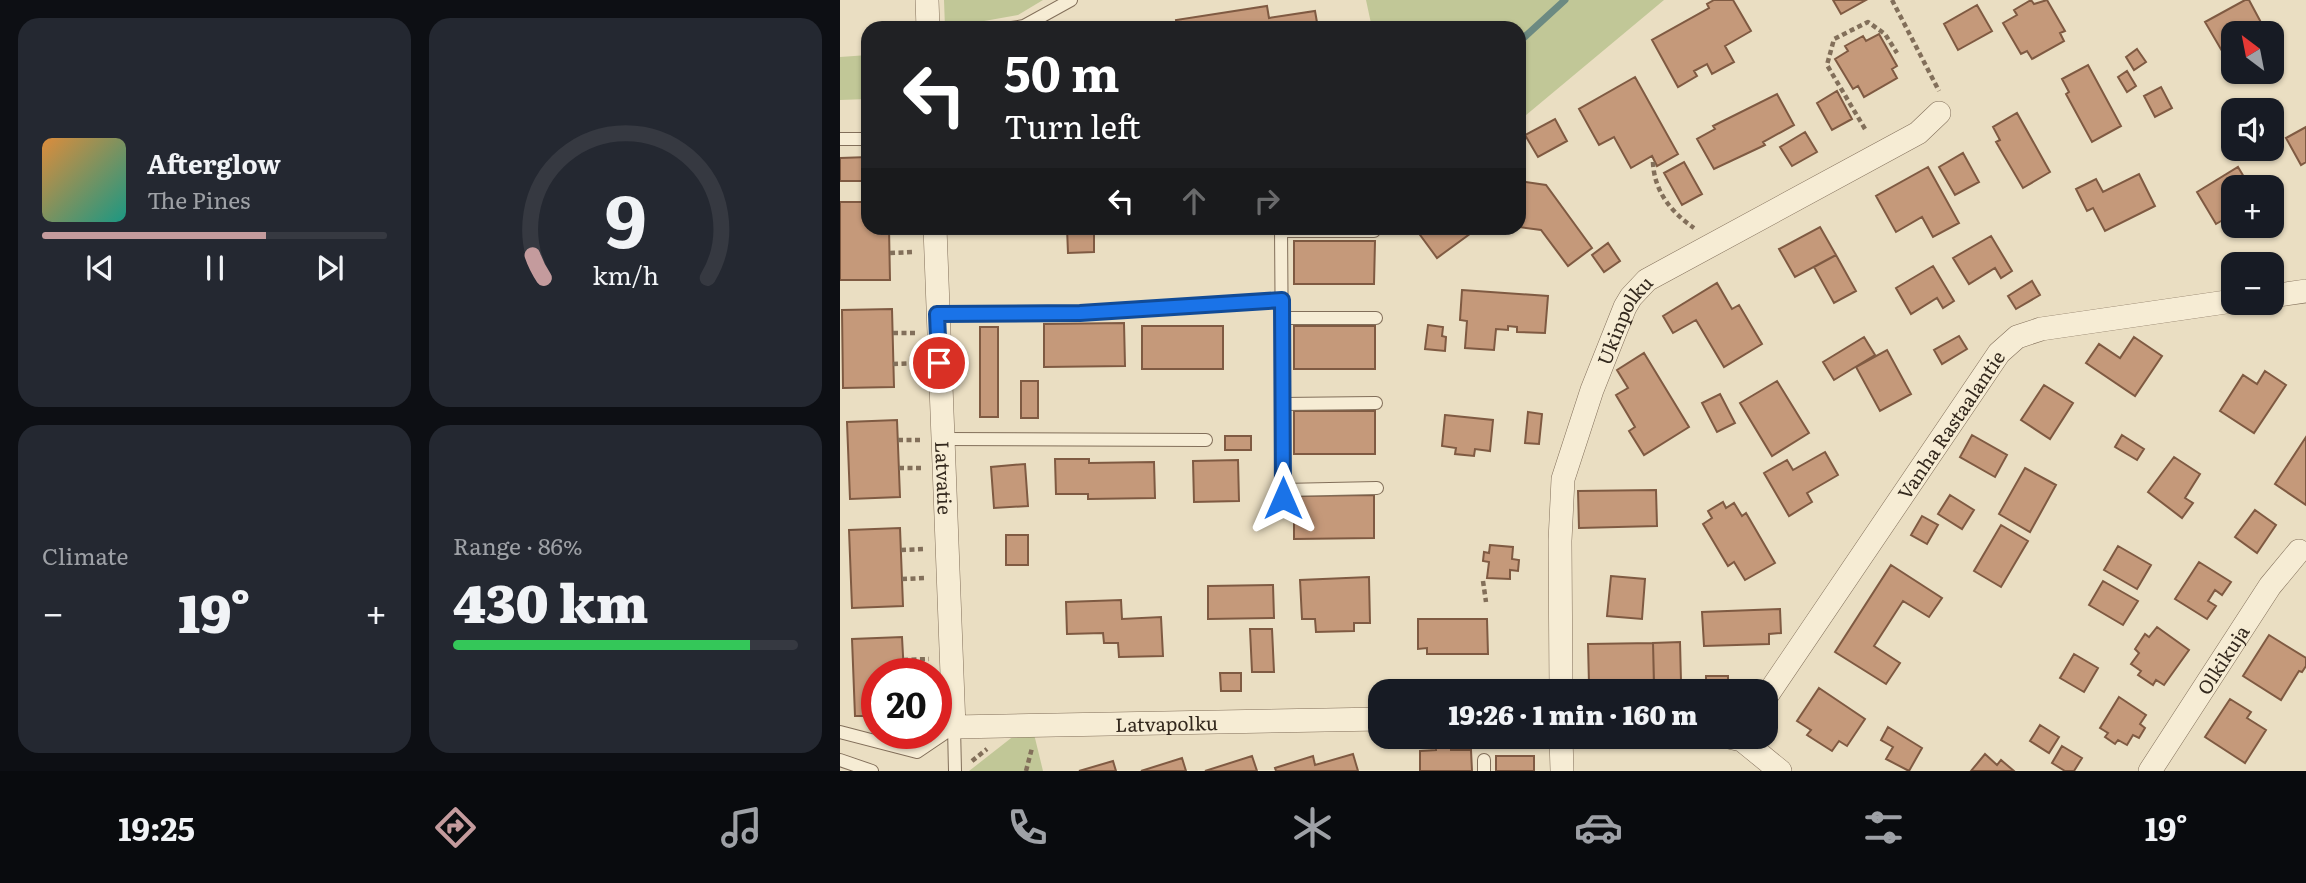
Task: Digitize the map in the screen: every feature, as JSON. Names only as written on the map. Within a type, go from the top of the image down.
[{"type":"street","points":[[927,0],[928,21]]},
{"type":"street","name":"Ukinpolku","points":[[1561,679],[1560,541],[1563,479],[1592,390],[1631,297],[1647,281],[1918,133],[1939,113]]},
{"type":"street","name":"Latvatie","points":[[935,235],[954,727]]},
{"type":"street","points":[[2284,294],[2306,291]]},
{"type":"street","name":"Vanha Rastaalantie","points":[[1778,679],[1999,353],[2017,337],[2041,329],[2221,303]]},
{"type":"street","name":"Olkikuja","points":[[2150,771],[2270,586],[2299,551]]},
{"type":"street","name":"Latvapolku","points":[[954,727],[1368,719]]},
{"type":"street","points":[[1561,749],[1562,771]]},
{"type":"street","points":[[1752,749],[1780,771]]},
{"type":"lane","points":[[1033,21],[1071,0]]},
{"type":"lane","points":[[840,139],[861,139]]},
{"type":"lane","points":[[1281,235],[1283,494],[1377,488]]},
{"type":"lane","points":[[937,314],[1080,313],[1282,300]]},
{"type":"lane","points":[[1282,317],[1376,318]]},
{"type":"lane","points":[[1282,404],[1376,403]]},
{"type":"lane","points":[[941,439],[1206,440]]},
{"type":"lane","points":[[840,732],[917,752],[954,727]]},
{"type":"lane","points":[[954,727],[955,771]]},
{"type":"lane","points":[[840,760],[872,771]]},
{"type":"path","points":[[1892,0],[1937,83],[1939,113]]},
{"type":"path","points":[[1865,129],[1827,65],[1834,39],[1868,22],[1885,34],[1897,53]]},
{"type":"path","points":[[1653,162],[1653,180],[1671,209],[1693,228],[1701,229]]},
{"type":"path","points":[[1483,580],[1486,602]]},
{"type":"green space","points":[[944,0],[1043,0],[1018,15],[984,21],[945,21]]},
{"type":"green space","points":[[1366,0],[1664,0],[1526,115],[1526,21],[1370,21]]},
{"type":"green space","points":[[861,56],[861,99],[840,100],[840,57]]},
{"type":"green space","points":[[1034,734],[1043,771],[969,771],[1015,735]]},
{"type":"building","points":[[1714,0],[1733,0],[1751,31],[1725,46],[1734,62],[1712,74],[1707,64],[1694,71],[1697,76],[1678,87],[1652,40],[1709,8],[1707,4]]},
{"type":"building","points":[[1833,0],[1866,0],[1841,14]]},
{"type":"building","points":[[2031,0],[2034,4],[2047,0],[2065,31],[2060,33],[2064,41],[2032,59],[2027,51],[2021,54],[2003,23],[2017,15],[2014,10]]},
{"type":"building","points":[[2245,0],[2249,0],[2260,21],[2221,21],[2221,49],[2205,22]]},
{"type":"building","points":[[1977,5],[1992,31],[1958,50],[1944,24]]},
{"type":"building","points":[[1267,6],[1269,18],[1315,11],[1317,21],[1176,21]]},
{"type":"building","points":[[1879,34],[1897,66],[1892,69],[1897,78],[1864,97],[1858,86],[1853,89],[1835,59],[1848,51],[1845,46],[1863,36],[1866,41]]},
{"type":"building","points":[[2137,49],[2146,62],[2134,70],[2126,57]]},
{"type":"building","points":[[2088,65],[2121,126],[2092,142],[2066,94],[2069,92],[2062,79]]},
{"type":"building","points":[[2127,71],[2136,86],[2127,92],[2118,77]]},
{"type":"building","points":[[1635,77],[1678,154],[1657,166],[1652,156],[1631,168],[1614,137],[1599,145],[1579,109]]},
{"type":"building","points":[[2161,87],[2172,108],[2155,117],[2144,96]]},
{"type":"building","points":[[1837,91],[1852,119],[1832,130],[1817,103]]},
{"type":"building","points":[[1777,94],[1794,125],[1763,142],[1765,145],[1714,169],[1697,139],[1715,129],[1713,126]]},
{"type":"building","points":[[2017,113],[2050,172],[2023,188],[1996,142],[2000,140],[1993,127]]},
{"type":"building","points":[[1555,119],[1567,141],[1538,157],[1526,134]]},
{"type":"building","points":[[2306,127],[2306,162],[2301,165],[2286,138]]},
{"type":"building","points":[[1805,132],[1817,152],[1792,166],[1780,147]]},
{"type":"building","points":[[1963,153],[1979,182],[1955,195],[1939,167]]},
{"type":"building","points":[[861,157],[861,181],[840,181],[840,158]]},
{"type":"building","points":[[1684,162],[1702,194],[1682,205],[1664,173]]},
{"type":"building","points":[[1928,167],[1959,223],[1933,237],[1922,217],[1896,232],[1876,196]]},
{"type":"building","points":[[2238,167],[2243,175],[2225,175]]},
{"type":"building","points":[[2139,174],[2155,206],[2105,231],[2093,208],[2087,211],[2076,189],[2096,179],[2103,192]]},
{"type":"building","points":[[2221,177],[2221,221],[2216,224],[2197,192]]},
{"type":"building","points":[[1526,182],[1546,185],[1592,248],[1568,266],[1541,230],[1526,228]]},
{"type":"building","points":[[840,202],[861,202],[861,235],[889,235],[890,280],[840,280]]},
{"type":"building","points":[[1820,227],[1836,255],[1795,277],[1779,249]]},
{"type":"building","points":[[1067,235],[1094,235],[1094,252],[1068,253]]},
{"type":"building","points":[[1420,235],[1468,235],[1437,258]]},
{"type":"building","points":[[1991,236],[2012,271],[2001,278],[1995,268],[1969,284],[1953,258]]},
{"type":"building","points":[[1294,241],[1375,241],[1374,284],[1294,284]]},
{"type":"building","points":[[1608,243],[1620,261],[1604,272],[1592,255]]},
{"type":"building","points":[[1836,255],[1856,291],[1834,303],[1814,267]]},
{"type":"building","points":[[1933,266],[1954,301],[1943,308],[1937,298],[1911,314],[1896,288]]},
{"type":"building","points":[[2032,281],[2040,295],[2016,309],[2008,296]]},
{"type":"building","points":[[1717,283],[1732,309],[1739,305],[1762,344],[1724,367],[1696,320],[1673,333],[1663,316]]},
{"type":"building","points":[[1462,290],[1548,296],[1545,333],[1517,332],[1517,327],[1508,326],[1508,330],[1496,329],[1494,350],[1465,348],[1467,321],[1460,320]]},
{"type":"building","points":[[892,309],[894,387],[843,388],[842,310]]},
{"type":"building","points":[[1124,323],[1125,366],[1044,367],[1044,324]]},
{"type":"building","points":[[1428,325],[1443,327],[1442,336],[1446,337],[1445,351],[1425,349]]},
{"type":"building","points":[[1142,326],[1223,326],[1223,369],[1142,369]]},
{"type":"building","points":[[1294,326],[1375,326],[1375,369],[1294,369]]},
{"type":"building","points":[[980,327],[998,327],[998,417],[980,417]]},
{"type":"building","points":[[1959,336],[1967,349],[1942,364],[1934,350]]},
{"type":"building","points":[[1864,337],[1875,355],[1834,380],[1823,362]]},
{"type":"building","points":[[2134,337],[2162,356],[2135,396],[2086,363],[2099,344],[2120,358]]},
{"type":"building","points":[[1887,350],[1911,394],[1880,411],[1856,367]]},
{"type":"building","points":[[1644,353],[1689,427],[1644,455],[1629,431],[1635,427],[1616,395],[1628,388],[1617,370]]},
{"type":"building","points":[[2265,371],[2286,385],[2254,433],[2220,411],[2243,375],[2257,384]]},
{"type":"building","points":[[1021,381],[1038,381],[1038,418],[1021,418]]},
{"type":"building","points":[[1777,381],[1809,433],[1772,456],[1740,403]]},
{"type":"building","points":[[2044,385],[2073,403],[2050,439],[2021,420]]},
{"type":"building","points":[[1720,394],[1735,423],[1717,432],[1702,403]]},
{"type":"building","points":[[1294,411],[1375,411],[1375,454],[1294,454]]},
{"type":"building","points":[[1528,412],[1542,414],[1539,444],[1525,443]]},
{"type":"building","points":[[1445,415],[1493,420],[1490,451],[1475,449],[1474,456],[1455,454],[1456,448],[1442,446]]},
{"type":"building","points":[[897,420],[900,497],[850,499],[847,422]]},
{"type":"building","points":[[1972,435],[2007,455],[1995,477],[1960,457]]},
{"type":"building","points":[[2122,435],[2144,449],[2137,460],[2115,447]]},
{"type":"building","points":[[1225,436],[1251,436],[1251,450],[1225,450]]},
{"type":"building","points":[[2306,437],[2306,505],[2275,484]]},
{"type":"building","points":[[1825,452],[1838,475],[1807,493],[1812,502],[1789,516],[1764,473],[1787,460],[1793,470]]},
{"type":"building","points":[[2174,457],[2200,474],[2185,498],[2193,503],[2182,518],[2148,492]]},
{"type":"building","points":[[1055,459],[1089,459],[1089,463],[1154,462],[1155,498],[1088,499],[1088,494],[1056,494]]},
{"type":"building","points":[[1238,460],[1239,501],[1194,502],[1193,461]]},
{"type":"building","points":[[1025,464],[1028,506],[994,508],[991,467]]},
{"type":"building","points":[[2025,468],[2056,485],[2030,532],[1999,514]]},
{"type":"building","points":[[1656,490],[1657,526],[1579,528],[1578,491]]},
{"type":"building","points":[[1374,495],[1374,538],[1294,539],[1294,496]]},
{"type":"building","points":[[1950,495],[1974,510],[1962,529],[1938,514]]},
{"type":"building","points":[[1723,502],[1726,508],[1734,503],[1742,516],[1746,513],[1775,563],[1745,580],[1734,562],[1728,566],[1703,524],[1712,518],[1708,511]]},
{"type":"building","points":[[2255,510],[2276,525],[2257,553],[2235,537]]},
{"type":"building","points":[[1922,516],[1938,525],[1927,544],[1911,535]]},
{"type":"building","points":[[2001,525],[2028,541],[2001,587],[1974,571]]},
{"type":"building","points":[[900,528],[903,606],[852,608],[849,530]]},
{"type":"building","points":[[1006,535],[1028,535],[1028,565],[1006,565]]},
{"type":"building","points":[[1490,545],[1513,547],[1512,559],[1519,560],[1518,571],[1510,570],[1510,579],[1487,578],[1489,562],[1483,561],[1484,552],[1489,553]]},
{"type":"building","points":[[2118,546],[2151,565],[2137,589],[2104,570]]},
{"type":"building","points":[[2199,562],[2231,582],[2222,595],[2215,590],[2208,601],[2216,606],[2207,619],[2175,599]]},
{"type":"building","points":[[1891,565],[1942,598],[1929,617],[1903,601],[1874,646],[1900,663],[1886,684],[1835,652]]},
{"type":"building","points":[[1611,576],[1645,579],[1642,619],[1607,616]]},
{"type":"building","points":[[1369,577],[1370,623],[1354,623],[1354,631],[1316,632],[1315,619],[1302,619],[1300,580]]},
{"type":"building","points":[[2103,581],[2138,601],[2123,625],[2089,605]]},
{"type":"building","points":[[1273,585],[1274,618],[1208,619],[1208,586]]},
{"type":"building","points":[[1121,600],[1122,619],[1161,617],[1163,656],[1119,657],[1118,643],[1104,643],[1103,633],[1067,634],[1066,602]]},
{"type":"building","points":[[1780,609],[1781,633],[1769,634],[1769,644],[1704,646],[1702,612]]},
{"type":"building","points":[[1418,619],[1487,619],[1488,654],[1427,654],[1427,648],[1418,649]]},
{"type":"building","points":[[2157,627],[2189,650],[2164,685],[2156,680],[2153,685],[2138,675],[2141,671],[2131,664],[2139,653],[2135,649],[2145,634],[2149,637]]},
{"type":"building","points":[[1250,629],[1272,629],[1274,672],[1252,672]]},
{"type":"building","points":[[2269,635],[2306,658],[2306,666],[2302,672],[2299,671],[2281,700],[2243,676]]},
{"type":"building","points":[[902,637],[903,658],[861,658],[861,716],[855,716],[852,639]]},
{"type":"building","points":[[1680,642],[1681,679],[1654,679],[1653,643]]},
{"type":"building","points":[[1653,643],[1654,679],[1589,679],[1588,644]]},
{"type":"building","points":[[2074,654],[2098,668],[2084,692],[2060,678]]},
{"type":"building","points":[[1220,673],[1241,673],[1241,691],[1221,691]]},
{"type":"building","points":[[1706,676],[1728,676],[1728,679],[1706,679]]},
{"type":"building","points":[[1819,688],[1865,719],[1847,746],[1839,741],[1832,751],[1807,735],[1811,730],[1797,721]]},
{"type":"building","points":[[2119,697],[2146,715],[2140,724],[2145,728],[2139,738],[2133,735],[2127,745],[2118,740],[2115,744],[2105,737],[2108,733],[2100,728]]},
{"type":"building","points":[[2230,699],[2251,712],[2247,718],[2266,730],[2245,763],[2205,737]]},
{"type":"building","points":[[2040,725],[2059,737],[2049,753],[2030,741]]},
{"type":"building","points":[[1888,727],[1922,748],[1909,771],[1886,759],[1893,747],[1881,740]]},
{"type":"building","points":[[2062,746],[2082,758],[2074,771],[2065,771],[2052,763]]},
{"type":"building","points":[[1471,750],[1472,771],[1420,771],[1420,751]]},
{"type":"building","points":[[1353,754],[1358,771],[1276,771],[1275,768],[1313,756],[1315,765]]},
{"type":"building","points":[[1985,754],[1997,765],[2001,760],[2014,771],[1971,771]]},
{"type":"building","points":[[1252,756],[1257,771],[1205,771]]},
{"type":"building","points":[[1496,756],[1534,756],[1534,771],[1496,771]]},
{"type":"building","points":[[1182,758],[1186,771],[1141,771]]},
{"type":"building","points":[[1113,761],[1116,771],[1079,771]]},
{"type":"waterway","points":[[1526,36],[1565,0]]},
{"type":"route","points":[[939,363],[937,314],[1080,313],[1282,300],[1283,498]]}]
